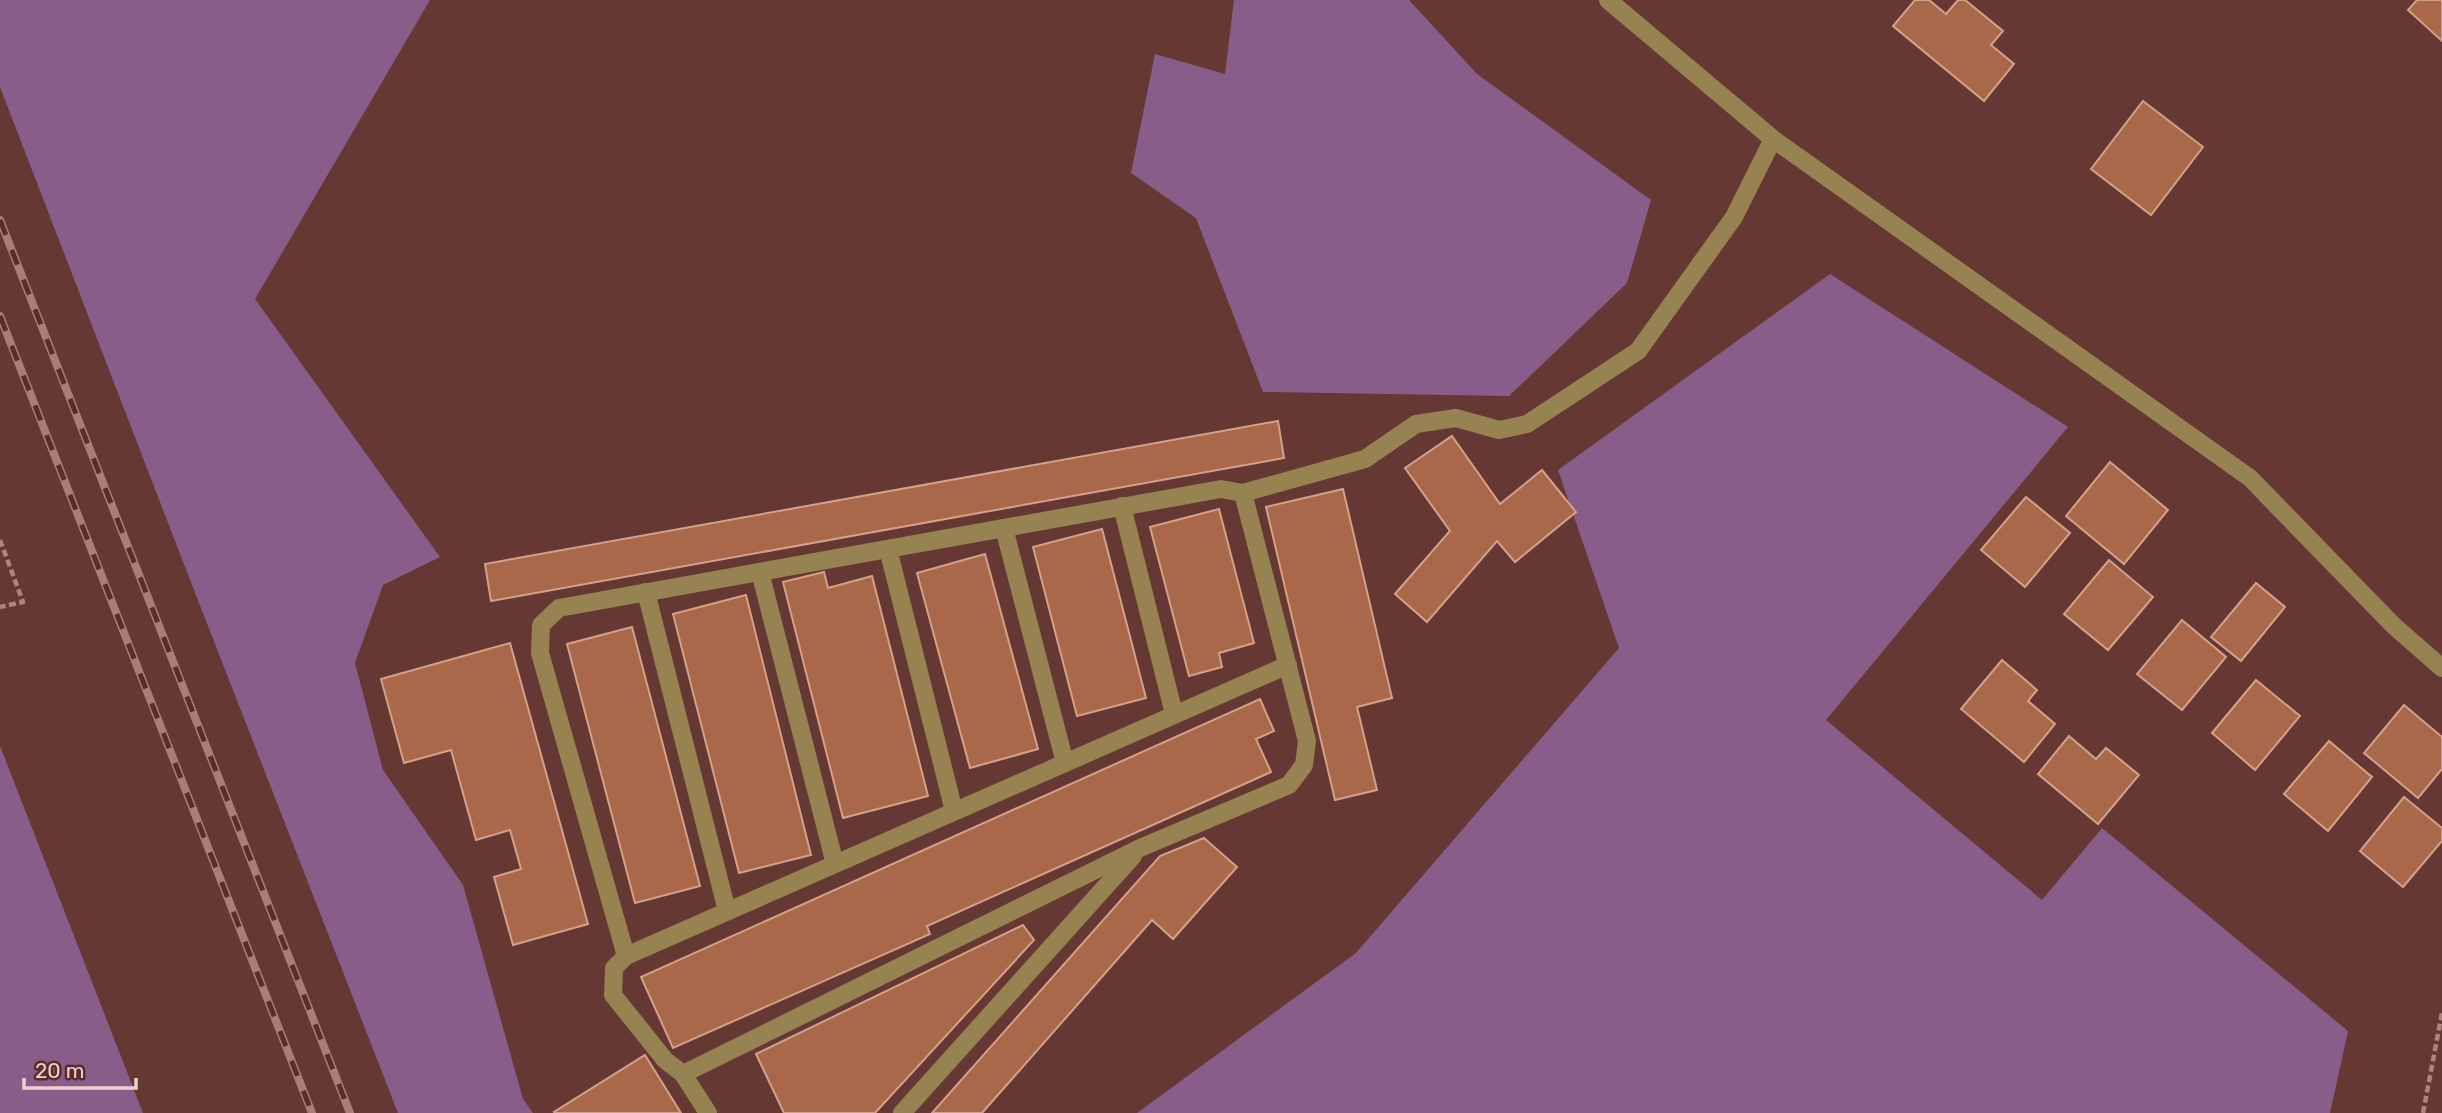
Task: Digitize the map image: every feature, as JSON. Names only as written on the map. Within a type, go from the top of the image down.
[{"type":"street","points":[[1608,0],[1773,139],[2250,478],[2394,626],[2442,668]]},
{"type":"street","points":[[626,956],[540,653],[541,625],[559,608],[1221,489],[1243,493],[1365,458],[1416,424],[1456,418],[1499,430],[1527,424],[1638,351],[1734,217],[1773,139]]},
{"type":"street","points":[[683,1074],[1140,848],[1289,785],[1304,765],[1307,741],[1243,493]]},
{"type":"street","points":[[1122,506],[1174,714]]},
{"type":"street","points":[[1004,528],[1065,762]]},
{"type":"street","points":[[888,549],[954,811]]},
{"type":"street","points":[[760,572],[835,864]]},
{"type":"street","points":[[646,592],[727,911]]},
{"type":"street","points":[[708,1113],[683,1074],[665,1060],[613,995],[614,968],[626,956],[1287,665]]},
{"type":"street","points":[[902,1113],[1140,848]]},
{"type":"path","points":[[0,540],[23,602],[0,607]]},
{"type":"path","points":[[2423,1113],[2442,1013]]},
{"type":"shaded area","points":[[0,0],[430,0],[255,299],[440,557],[383,585],[355,663],[383,770],[463,885],[523,1099],[533,1113],[398,1113],[0,87]]},
{"type":"shaded area","points":[[1234,0],[1409,0],[1477,74],[1651,200],[1627,283],[1509,396],[1263,392],[1196,218],[1131,173],[1155,54],[1225,74]]},
{"type":"shaded area","points":[[1830,274],[2068,427],[1826,720],[2042,900],[2102,828],[2348,1031],[2330,1113],[1137,1113],[1356,953],[1619,648],[1558,470]]},
{"type":"shaded area","points":[[0,746],[143,1113],[0,1113]]},
{"type":"building","points":[[1915,0],[1929,0],[1946,14],[1958,0],[1965,0],[2003,31],[1991,45],[2014,64],[1984,101],[1893,26]]},
{"type":"building","points":[[2417,0],[2442,0],[2442,41],[2408,10]]},
{"type":"building","points":[[2143,101],[2203,147],[2151,215],[2091,169]]},
{"type":"building","points":[[1278,421],[1284,458],[491,601],[485,564]]},
{"type":"building","points":[[1452,436],[1500,504],[1542,470],[1576,512],[1515,562],[1497,541],[1427,622],[1395,594],[1450,531],[1405,468]]},
{"type":"building","points":[[2110,462],[2168,510],[2124,564],[2066,516]]},
{"type":"building","points":[[1343,489],[1392,698],[1357,707],[1377,790],[1335,800],[1266,507]]},
{"type":"building","points":[[2026,497],[2070,533],[2025,587],[1981,550]]},
{"type":"building","points":[[1219,509],[1254,643],[1219,653],[1222,667],[1189,676],[1150,527]]},
{"type":"building","points":[[1102,529],[1146,698],[1077,716],[1033,547]]},
{"type":"building","points":[[985,554],[1038,749],[970,768],[917,573]]},
{"type":"building","points":[[2109,560],[2153,597],[2108,650],[2064,614]]},
{"type":"building","points":[[824,572],[828,588],[872,576],[928,796],[843,818],[783,582]]},
{"type":"building","points":[[2256,583],[2285,607],[2241,661],[2211,637]]},
{"type":"building","points":[[746,595],[811,855],[739,873],[673,614]]},
{"type":"building","points":[[2182,620],[2226,657],[2182,710],[2137,674]]},
{"type":"building","points":[[632,627],[700,886],[635,903],[567,644]]},
{"type":"building","points":[[510,643],[588,924],[513,945],[494,877],[521,869],[510,830],[476,840],[451,750],[404,763],[381,679]]},
{"type":"building","points":[[2002,660],[2037,690],[2028,701],[2055,724],[2024,762],[1961,709]]},
{"type":"building","points":[[2256,680],[2300,716],[2255,770],[2212,733]]},
{"type":"building","points":[[1260,699],[1274,731],[1256,739],[1271,772],[927,926],[930,934],[673,1048],[641,977]]},
{"type":"building","points":[[2404,705],[2442,737],[2442,769],[2418,798],[2364,753]]},
{"type":"building","points":[[2069,736],[2096,759],[2106,748],[2139,775],[2098,824],[2038,774]]},
{"type":"building","points":[[2329,741],[2372,777],[2328,831],[2284,794]]},
{"type":"building","points":[[2404,797],[2442,828],[2442,841],[2403,887],[2360,851]]},
{"type":"building","points":[[1204,838],[1237,867],[1173,939],[1152,920],[982,1113],[932,1113],[1160,856]]},
{"type":"building","points":[[1023,925],[1034,940],[875,1113],[784,1113],[756,1054]]},
{"type":"building","points":[[645,1055],[681,1113],[554,1112]]},
{"type":"railway","points":[[0,220],[350,1113]]},
{"type":"railway","points":[[0,316],[312,1113]]}]
